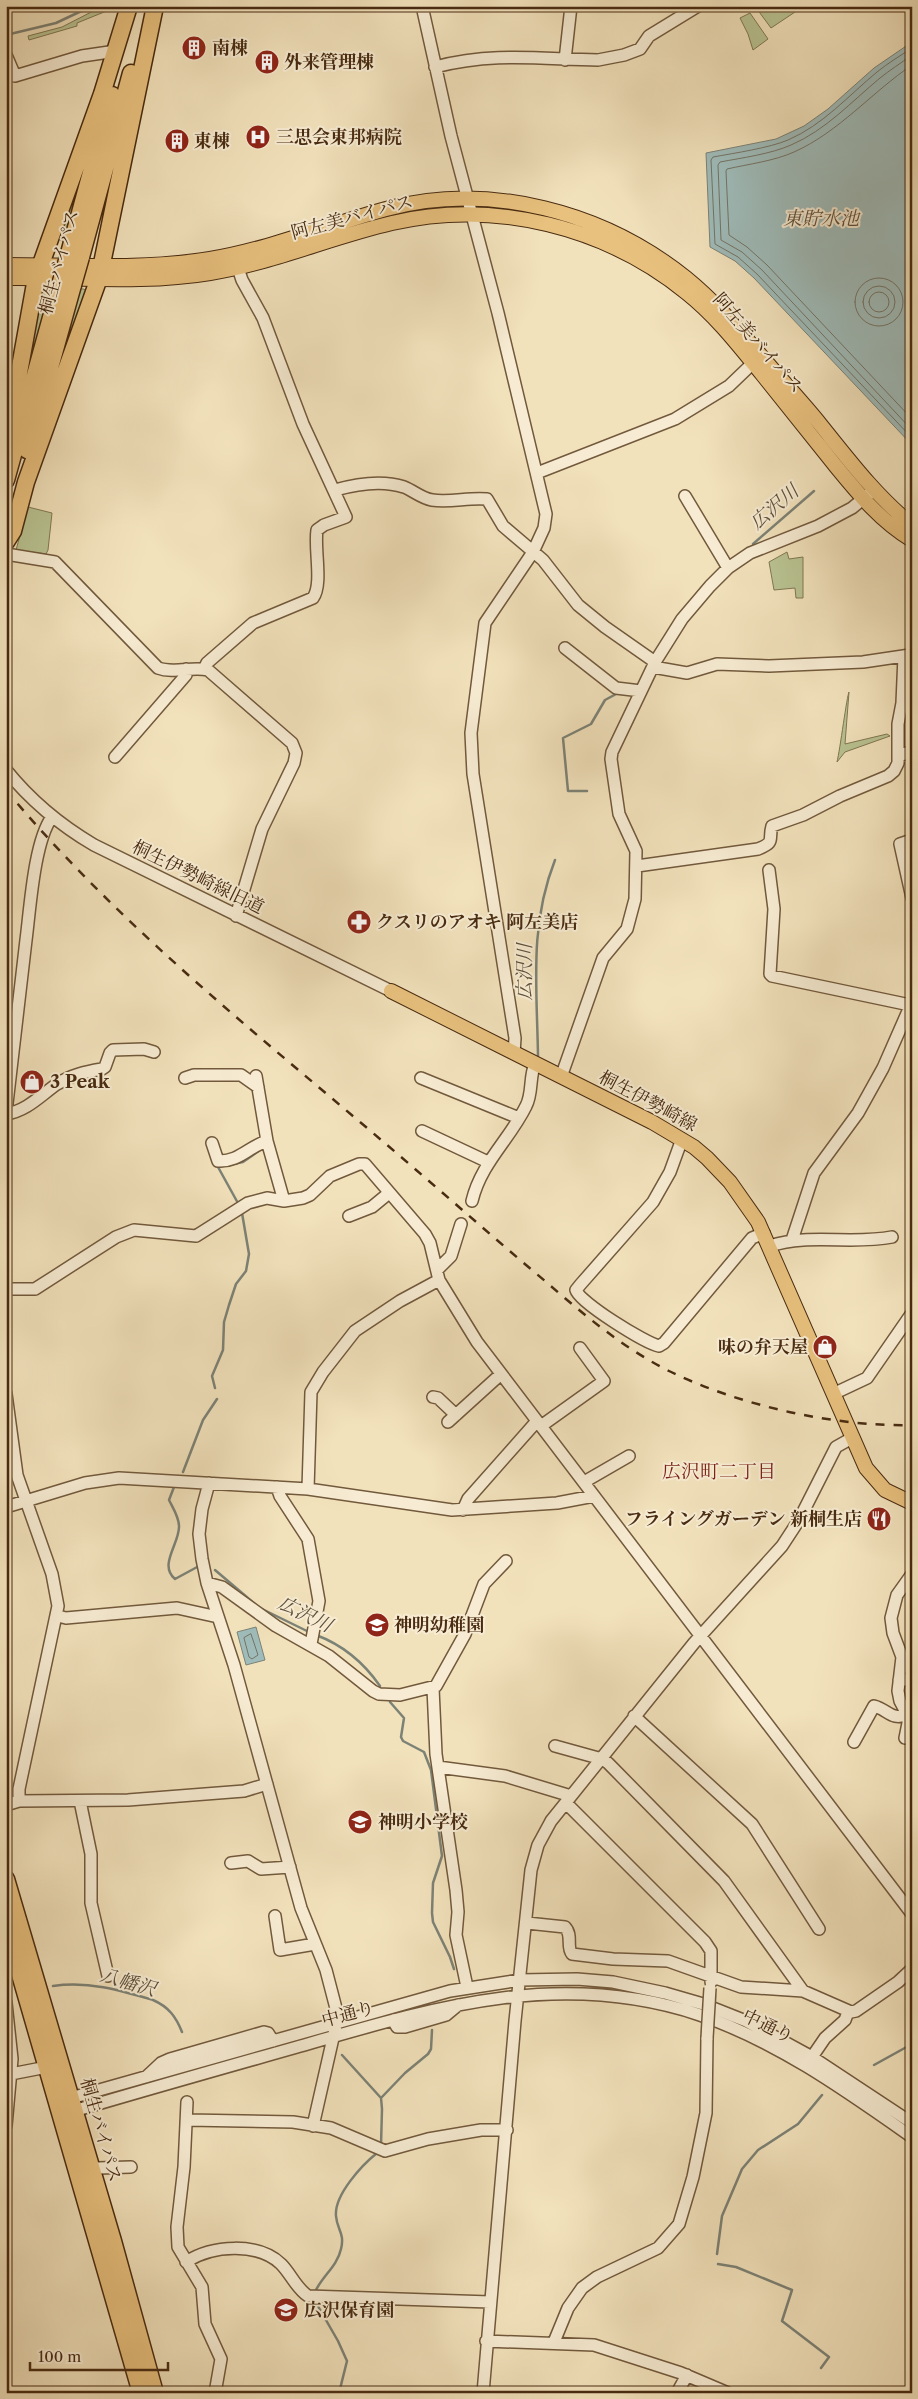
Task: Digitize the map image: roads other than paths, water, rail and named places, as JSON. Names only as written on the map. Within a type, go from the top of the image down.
[{"type":"highway","points":[[6,445],[39,272],[116,52],[129,6]]},
{"type":"highway","name":"桐生バイパス","points":[[74,257],[137,6]]},
{"type":"highway","name":"桐生バイパス","points":[[6,480],[150,6]]},
{"type":"highway","points":[[6,542],[12,531],[26,482],[101,272],[110,216],[155,6]]},
{"type":"highway","name":"桐生バイパス","points":[[6,528],[66,285]]},
{"type":"highway","name":"桐生バイパス","points":[[6,1879],[68,2106],[141,2393]]},
{"type":"highway","name":"桐生バイパス","points":[[6,1926],[47,2067],[68,2106],[91,2170],[155,2393]]},
{"type":"main road","name":"阿左美バイパス","points":[[101,272],[209,259],[284,241],[387,209],[425,202],[468,200],[519,203],[578,217],[623,236],[668,264],[700,289],[725,314],[875,490],[912,525]]},
{"type":"main road","name":"阿左美バイパス","points":[[6,278],[39,272],[101,272],[192,276],[238,268],[392,223],[432,216],[472,215],[536,221],[575,231],[628,253],[656,270],[691,296],[731,336],[864,499],[891,526],[912,540]]},
{"type":"main road","name":"阿左美バイパス","points":[[6,265],[39,272]]},
{"type":"main road","name":"桐生伊勢崎線","points":[[391,991],[652,1122],[682,1139],[707,1158],[730,1182],[764,1233],[862,1461],[875,1480],[890,1494],[912,1503]]},
{"type":"street","points":[[422,6],[435,67],[537,473],[546,519],[533,552],[485,623],[471,733],[473,774],[514,1038],[514,1053]]},
{"type":"street","points":[[565,60],[571,6]]},
{"type":"street","points":[[435,67],[461,60],[497,57],[598,60],[624,55],[640,49],[649,36],[698,6]]},
{"type":"street","points":[[6,55],[15,76],[82,56],[116,52]]},
{"type":"street","points":[[204,669],[206,663],[253,623],[313,598],[318,589],[316,560],[317,530],[324,525],[346,517],[303,424],[263,318],[242,280],[238,268]]},
{"type":"street","points":[[537,473],[675,419],[728,386],[753,363]]},
{"type":"street","points":[[335,490],[357,485],[389,484],[406,488],[421,497],[435,500],[487,499],[503,526],[543,560],[562,586],[587,614],[654,665],[687,673],[717,664],[768,666],[863,662],[908,655],[898,724],[899,756],[896,768],[888,776],[840,796],[803,815],[772,826],[771,840],[767,846],[758,849],[638,866]]},
{"type":"street","points":[[561,1077],[603,958],[627,929],[636,899],[638,866],[636,851],[620,814],[611,759],[612,752],[654,665],[695,603],[728,568],[750,552],[818,526],[852,508],[875,490]]},
{"type":"street","points":[[685,496],[728,568]]},
{"type":"street","points":[[6,554],[55,562],[158,668],[170,671],[204,669],[215,675],[287,736],[292,743],[296,754],[294,763],[262,829],[236,916]]},
{"type":"street","points":[[565,648],[616,688],[641,691]]},
{"type":"street","points":[[115,757],[186,675],[186,669]]},
{"type":"street","points":[[899,756],[912,751]]},
{"type":"street","name":"桐生伊勢崎線旧道","points":[[6,770],[33,800],[52,817],[94,845],[391,991]]},
{"type":"street","points":[[52,817],[46,827],[31,900],[6,1113],[39,1100],[56,1085],[72,1076],[102,1070],[113,1050],[144,1049],[154,1052]]},
{"type":"street","points":[[912,840],[900,844],[908,869],[912,898]]},
{"type":"street","points":[[769,870],[774,909],[772,976],[911,1004],[883,1068],[858,1113],[814,1173],[792,1240]]},
{"type":"street","points":[[472,1201],[488,1162],[519,1118],[528,1101],[535,1064]]},
{"type":"street","points":[[185,1078],[194,1075],[241,1075],[257,1081],[267,1141],[284,1201]]},
{"type":"street","points":[[421,1078],[519,1118]]},
{"type":"street","points":[[422,1131],[488,1162]]},
{"type":"street","points":[[682,1139],[670,1172],[653,1202],[580,1285],[576,1290],[578,1295],[599,1311],[659,1346],[664,1343],[752,1238],[764,1233]]},
{"type":"street","points":[[212,1142],[218,1161],[224,1162],[237,1159],[259,1144],[267,1141]]},
{"type":"street","points":[[6,1289],[35,1289],[116,1237],[134,1230],[196,1236],[248,1203],[267,1198],[284,1201],[303,1198],[310,1195],[330,1176],[362,1163],[416,1221],[425,1234],[438,1275],[477,1342],[912,1914]]},
{"type":"street","points":[[349,1216],[372,1207],[389,1193]]},
{"type":"street","points":[[308,1489],[311,1392],[323,1372],[354,1331],[438,1275],[451,1256],[461,1224]]},
{"type":"street","points":[[770,1246],[792,1240],[872,1241],[892,1237]]},
{"type":"street","points":[[834,1394],[867,1378],[912,1313]]},
{"type":"street","points":[[463,1510],[468,1499],[539,1423],[604,1381],[580,1348]]},
{"type":"street","points":[[432,1397],[438,1398],[452,1419],[501,1374]]},
{"type":"street","points":[[6,1394],[17,1475],[28,1502],[57,1593],[58,1616],[19,1789],[19,1801]]},
{"type":"street","points":[[482,2393],[518,1995],[532,1870],[538,1845],[547,1828],[634,1716],[700,1636],[782,1546],[799,1520],[836,1447],[841,1442],[852,1438]]},
{"type":"street","points":[[584,1482],[629,1456]]},
{"type":"street","points":[[6,1507],[98,1480],[128,1478],[308,1489],[428,1508],[463,1510],[557,1503],[594,1496]]},
{"type":"street","points":[[209,1483],[202,1509],[200,1534],[202,1559],[207,1583],[234,1665],[301,1908],[326,1970],[338,2008],[337,2022],[313,2126]]},
{"type":"street","points":[[277,1487],[280,1496],[308,1539],[319,1601],[313,1637]]},
{"type":"street","points":[[207,1583],[222,1587],[276,1626],[313,1637],[379,1694],[400,1695],[433,1688],[440,1682],[464,1638],[484,1584],[506,1561]]},
{"type":"street","points":[[906,1738],[909,1721],[900,1701],[899,1680],[902,1657],[893,1632],[891,1618],[897,1595],[912,1574]]},
{"type":"street","points":[[58,1616],[66,1618],[176,1608],[218,1617]]},
{"type":"street","points":[[899,1680],[912,1680]]},
{"type":"street","points":[[433,1688],[434,1738],[456,1890],[458,1912],[456,1935],[467,1987]]},
{"type":"street","points":[[854,1742],[874,1706],[894,1717],[907,1714]]},
{"type":"street","points":[[634,1716],[752,1824],[819,1929]]},
{"type":"street","points":[[555,1746],[602,1759],[724,1881],[803,1991]]},
{"type":"street","points":[[438,1767],[505,1776],[569,1800],[705,1942],[711,1951],[706,2113],[693,2177],[679,2224],[658,2248],[597,2276],[582,2288],[568,2308],[554,2342]]},
{"type":"street","points":[[6,1805],[19,1801],[128,1800],[244,1791],[267,1784]]},
{"type":"street","points":[[80,1801],[91,1854],[93,1878],[91,1903],[108,1976]]},
{"type":"street","points":[[232,1863],[248,1861],[261,1869],[290,1867]]},
{"type":"street","points":[[275,1916],[280,1950],[315,1944]]},
{"type":"street","points":[[527,1923],[565,1927],[569,1932],[570,1951],[572,1954],[613,1959],[668,1961],[710,1982],[741,1987],[803,1991],[848,2012],[856,2011],[898,1982],[912,1969]]},
{"type":"street","name":"中通り","points":[[68,2106],[145,2078],[337,2022],[467,1987],[520,1980],[596,1980],[664,1992],[746,2020],[812,2057],[912,2123]]},
{"type":"street","name":"中通り","points":[[68,2106],[459,2004],[518,1995],[596,1995],[666,2006],[699,2015],[737,2029],[783,2052],[912,2137]]},
{"type":"street","points":[[6,2003],[12,2049],[6,2126]]},
{"type":"street","points":[[812,2057],[824,2038],[845,2020],[848,2012]]},
{"type":"street","points":[[11,2074],[47,2067]]},
{"type":"street","points":[[188,2102],[188,2120],[177,2233],[179,2252],[202,2287],[205,2324],[221,2359],[215,2393]]},
{"type":"street","points":[[188,2120],[283,2121],[331,2128],[385,2151],[428,2139],[481,2130],[507,2130]]},
{"type":"street","points":[[91,2170],[131,2167]]},
{"type":"street","points":[[186,2262],[196,2256],[212,2252],[246,2249],[270,2256],[282,2265],[300,2291],[308,2296],[490,2302]]},
{"type":"street","points":[[486,2342],[554,2342],[594,2345],[687,2375],[728,2393]]},
{"type":"street","points":[[677,2393],[687,2375]]},
{"type":"water","name":"東貯水池","points":[[912,42],[912,445],[754,278],[735,261],[710,247],[706,153],[776,139],[804,126],[828,109],[874,68]]},
{"type":"water","points":[[256,1627],[265,1660],[246,1665],[237,1632]]},
{"type":"waterway","points":[[6,35],[56,23],[92,6]]},
{"type":"waterway","name":"広沢川","points":[[753,544],[814,491]]},
{"type":"waterway","points":[[587,791],[568,791],[563,738],[591,724],[605,700],[618,693]]},
{"type":"waterway","name":"広沢川","points":[[538,1056],[536,981],[538,933],[541,909],[555,860]]},
{"type":"waterway","points":[[239,1205],[218,1167],[243,1162],[263,1148]]},
{"type":"waterway","points":[[215,1388],[212,1376],[223,1350],[224,1322],[236,1284],[246,1271],[249,1254],[242,1213]]},
{"type":"waterway","name":"広沢川","points":[[183,1472],[203,1420],[217,1399]]},
{"type":"waterway","name":"広沢川","points":[[174,1487],[169,1500],[177,1516],[179,1526],[169,1561],[170,1573],[175,1579],[199,1566]]},
{"type":"waterway","name":"広沢川","points":[[215,1570],[255,1604]]},
{"type":"waterway","name":"広沢川","points":[[260,1608],[311,1633]]},
{"type":"waterway","name":"広沢川","points":[[316,1635],[344,1649],[360,1662],[380,1686]]},
{"type":"waterway","name":"広沢川","points":[[390,1702],[404,1718],[401,1737],[403,1741],[424,1752],[431,1770],[442,1856],[433,1883],[433,1922],[454,1969]]},
{"type":"waterway","name":"八幡沢","points":[[53,1986],[91,1986],[116,1990],[153,2000],[171,2013],[182,2032]]},
{"type":"waterway","name":"広沢川","points":[[381,2098],[405,2073],[428,2054],[431,2049],[432,2030]]},
{"type":"waterway","points":[[874,2065],[912,2044]]},
{"type":"waterway","name":"八幡沢","points":[[342,2055],[381,2098],[381,2145]]},
{"type":"waterway","points":[[717,2254],[722,2216],[742,2169],[758,2150],[798,2124],[822,2095]]},
{"type":"waterway","name":"広沢川","points":[[315,2292],[333,2266],[341,2249],[342,2239],[336,2216],[339,2199],[350,2181],[377,2153]]},
{"type":"waterway","points":[[718,2264],[736,2267],[792,2290],[782,2321],[829,2357],[821,2368]]},
{"type":"waterway","name":"広沢川","points":[[315,2301],[347,2361],[339,2393]]},
{"type":"railway","points":[[6,790],[52,843],[101,893],[203,988],[559,1293],[620,1341],[669,1371],[696,1383],[756,1404],[819,1418],[882,1425],[912,1425]]},
{"type":"place","name":"南棟","points":[[194,48]]},
{"type":"place","name":"外来管理棟","points":[[267,62]]},
{"type":"place","name":"三思会東邦病院","points":[[258,137]]},
{"type":"place","name":"東棟","points":[[177,141]]},
{"type":"place","name":"クスリのアオキ 阿左美店","points":[[359,922]]},
{"type":"place","name":"3 Peak","points":[[32,1082]]},
{"type":"place","name":"味の弁天屋","points":[[825,1347]]},
{"type":"place","name":"フライングガーデン 新桐生店","points":[[879,1519]]},
{"type":"place","name":"神明幼稚園","points":[[377,1625]]},
{"type":"place","name":"神明小学校","points":[[360,1822]]},
{"type":"place","name":"広沢保育園","points":[[286,2310]]},
{"type":"district","name":"広沢町二丁目","points":[[719,1471]]}]
